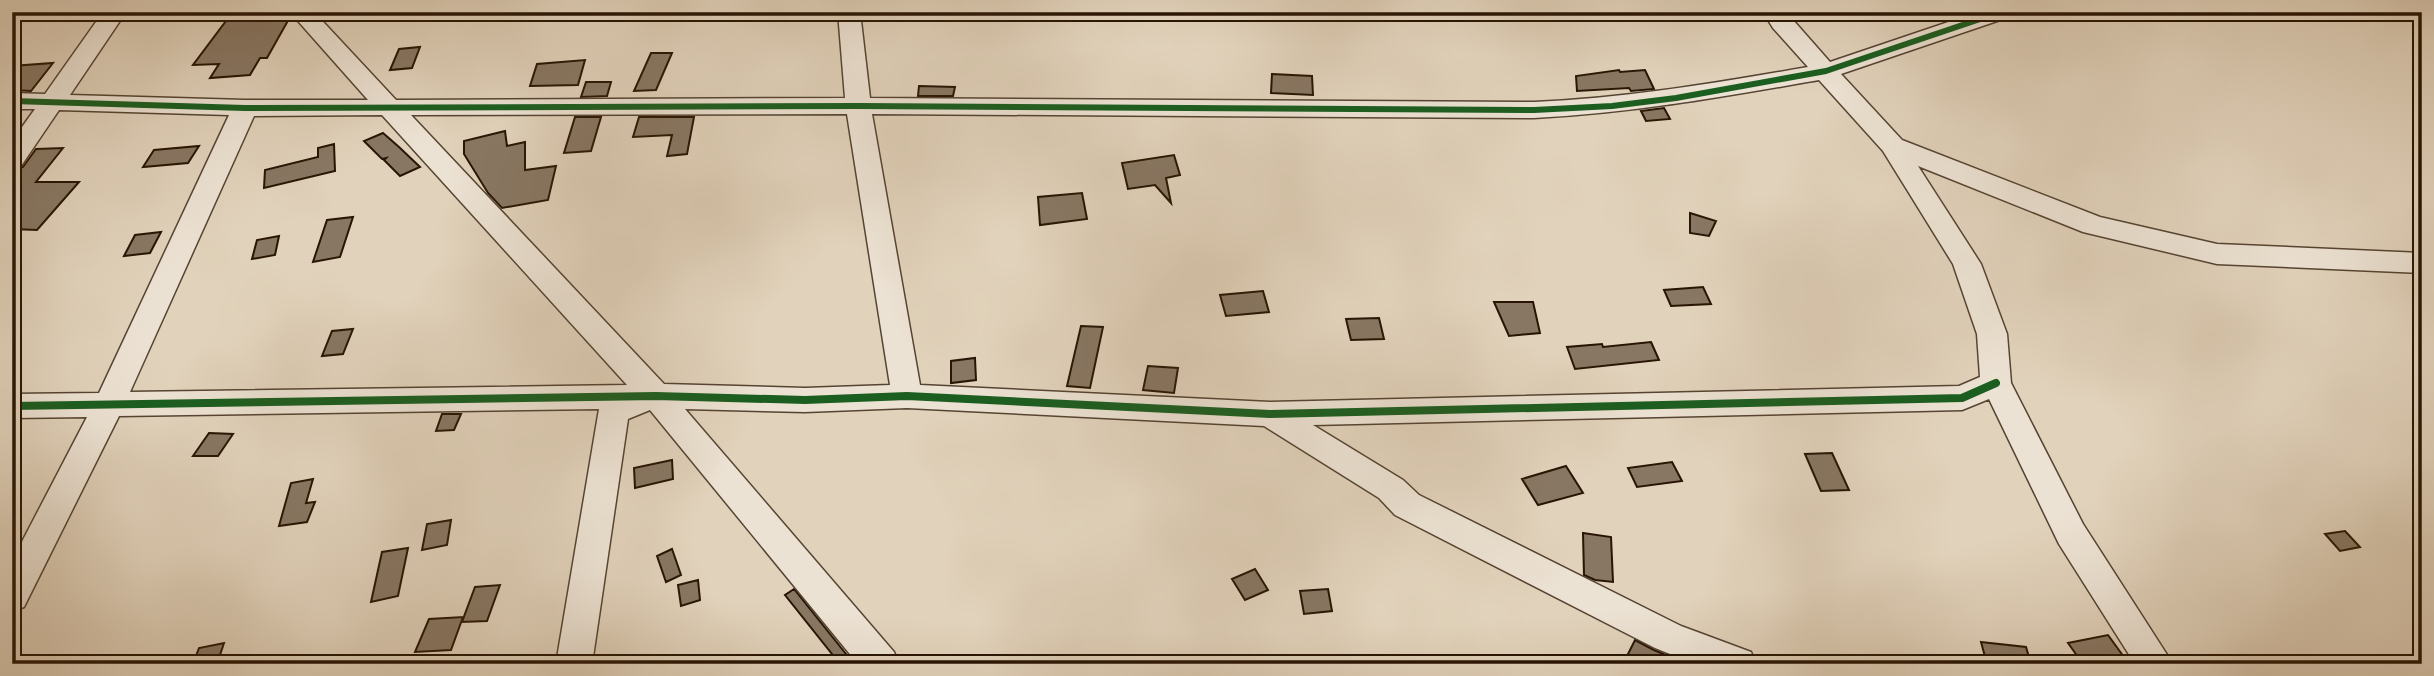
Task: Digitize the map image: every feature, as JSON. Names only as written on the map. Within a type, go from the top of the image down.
[{"type":"street","points":[[12,160],[115,12]]},
{"type":"street","points":[[302,12],[387,108],[656,396],[881,664]]},
{"type":"street","points":[[849,12],[858,106],[907,397]]},
{"type":"street","points":[[1774,12],[1893,146],[1966,264],[1992,334],[1996,383],[2071,534],[2155,664]]},
{"type":"street","points":[[12,102],[245,108],[858,106],[1534,110],[1612,106],[1826,71],[2001,12]]},
{"type":"street","points":[[12,596],[109,404],[245,108]]},
{"type":"street","points":[[1893,146],[2093,225],[2217,254],[2422,263]]},
{"type":"street","points":[[12,406],[656,396],[805,400],[907,397],[1270,414],[1962,398],[1996,383]]},
{"type":"street","points":[[574,664],[613,412],[656,396]]},
{"type":"street","points":[[1270,414],[1391,489],[1407,505],[1668,637],[1738,664]]},
{"type":"building","points":[[290,17],[267,58],[260,58],[250,75],[210,78],[219,64],[193,65],[226,21]]},
{"type":"building","points":[[420,47],[412,68],[390,70],[399,49]]},
{"type":"building","points":[[651,53],[672,53],[656,90],[634,91]]},
{"type":"building","points":[[585,60],[578,85],[530,86],[537,64]]},
{"type":"building","points":[[53,63],[31,91],[12,90],[12,66]]},
{"type":"building","points":[[1619,70],[1645,70],[1654,89],[1577,91],[1576,76]]},
{"type":"building","points":[[1272,74],[1312,76],[1313,95],[1271,93]]},
{"type":"building","points":[[586,82],[611,82],[607,96],[581,97]]},
{"type":"building","points":[[919,86],[955,87],[953,96],[918,96]]},
{"type":"building","points":[[1664,108],[1670,119],[1646,121],[1641,111]]},
{"type":"building","points":[[575,117],[601,117],[591,151],[564,153]]},
{"type":"building","points":[[639,117],[694,117],[687,154],[667,156],[672,135],[633,137]]},
{"type":"building","points":[[505,131],[507,146],[525,142],[525,170],[556,166],[548,200],[502,208],[488,193],[464,154],[464,141]]},
{"type":"building","points":[[383,133],[420,167],[400,176],[384,160],[386,158],[382,159],[364,141]]},
{"type":"building","points":[[334,144],[335,171],[264,188],[265,170],[318,157],[318,148]]},
{"type":"building","points":[[199,146],[188,163],[143,167],[154,150]]},
{"type":"building","points":[[63,148],[36,182],[79,182],[37,230],[12,229],[12,170],[23,167],[36,149]]},
{"type":"building","points":[[1174,155],[1180,175],[1166,178],[1171,203],[1155,185],[1128,189],[1122,163]]},
{"type":"building","points":[[1082,193],[1087,219],[1040,225],[1038,197]]},
{"type":"building","points":[[1690,213],[1716,221],[1709,236],[1690,233]]},
{"type":"building","points":[[353,217],[340,257],[313,262],[327,220]]},
{"type":"building","points":[[161,232],[150,253],[124,256],[135,235]]},
{"type":"building","points":[[279,236],[275,255],[252,259],[257,240]]},
{"type":"building","points":[[1703,287],[1711,304],[1671,306],[1664,290]]},
{"type":"building","points":[[1263,291],[1269,312],[1226,316],[1220,295]]},
{"type":"building","points":[[1494,302],[1533,302],[1540,333],[1509,336]]},
{"type":"building","points":[[1379,318],[1384,339],[1351,340],[1346,319]]},
{"type":"building","points":[[1081,326],[1103,327],[1090,388],[1067,386]]},
{"type":"building","points":[[353,329],[343,354],[322,356],[332,331]]},
{"type":"building","points":[[1651,342],[1659,360],[1575,369],[1567,347],[1602,344],[1603,347]]},
{"type":"building","points":[[975,358],[976,380],[951,383],[951,361]]},
{"type":"building","points":[[1148,366],[1178,368],[1174,393],[1143,390]]},
{"type":"building","points":[[442,414],[461,414],[454,430],[436,431]]},
{"type":"building","points":[[209,433],[233,434],[218,456],[193,456]]},
{"type":"building","points":[[1832,453],[1849,490],[1821,491],[1805,454]]},
{"type":"building","points":[[672,460],[673,479],[635,488],[634,468]]},
{"type":"building","points":[[1672,462],[1682,481],[1637,487],[1628,468]]},
{"type":"building","points":[[1566,466],[1583,493],[1538,505],[1522,479]]},
{"type":"building","points":[[313,479],[306,503],[315,502],[307,522],[279,526],[291,483]]},
{"type":"building","points":[[451,520],[447,545],[422,550],[427,524]]},
{"type":"building","points":[[2345,531],[2360,547],[2340,551],[2325,534]]},
{"type":"building","points":[[1583,533],[1611,537],[1613,582],[1595,580],[1584,575]]},
{"type":"building","points":[[408,548],[398,596],[371,602],[382,552]]},
{"type":"building","points":[[672,549],[681,575],[666,582],[657,556]]},
{"type":"building","points":[[1255,569],[1268,590],[1245,600],[1232,579]]},
{"type":"building","points":[[698,580],[700,600],[681,606],[678,585]]},
{"type":"building","points":[[500,585],[487,621],[462,622],[475,587]]},
{"type":"building","points":[[794,589],[854,664],[840,664],[785,595]]},
{"type":"building","points":[[1328,589],[1332,611],[1304,614],[1300,591]]},
{"type":"building","points":[[463,617],[451,650],[415,652],[429,619]]},
{"type":"building","points":[[2108,635],[2129,664],[2083,664],[2068,643]]},
{"type":"building","points":[[1635,640],[1654,650],[1687,664],[1623,664]]},
{"type":"building","points":[[1981,642],[2026,647],[2031,664],[1987,664]]},
{"type":"building","points":[[224,643],[217,664],[193,664],[199,648]]},
{"type":"cycle path","points":[[12,101],[245,108],[858,106],[1534,110],[1612,106],[1676,98],[1826,71],[2001,12]]},
{"type":"cycle path","points":[[12,406],[656,396],[805,400],[907,396],[1270,414],[1962,398],[1996,383]]}]
